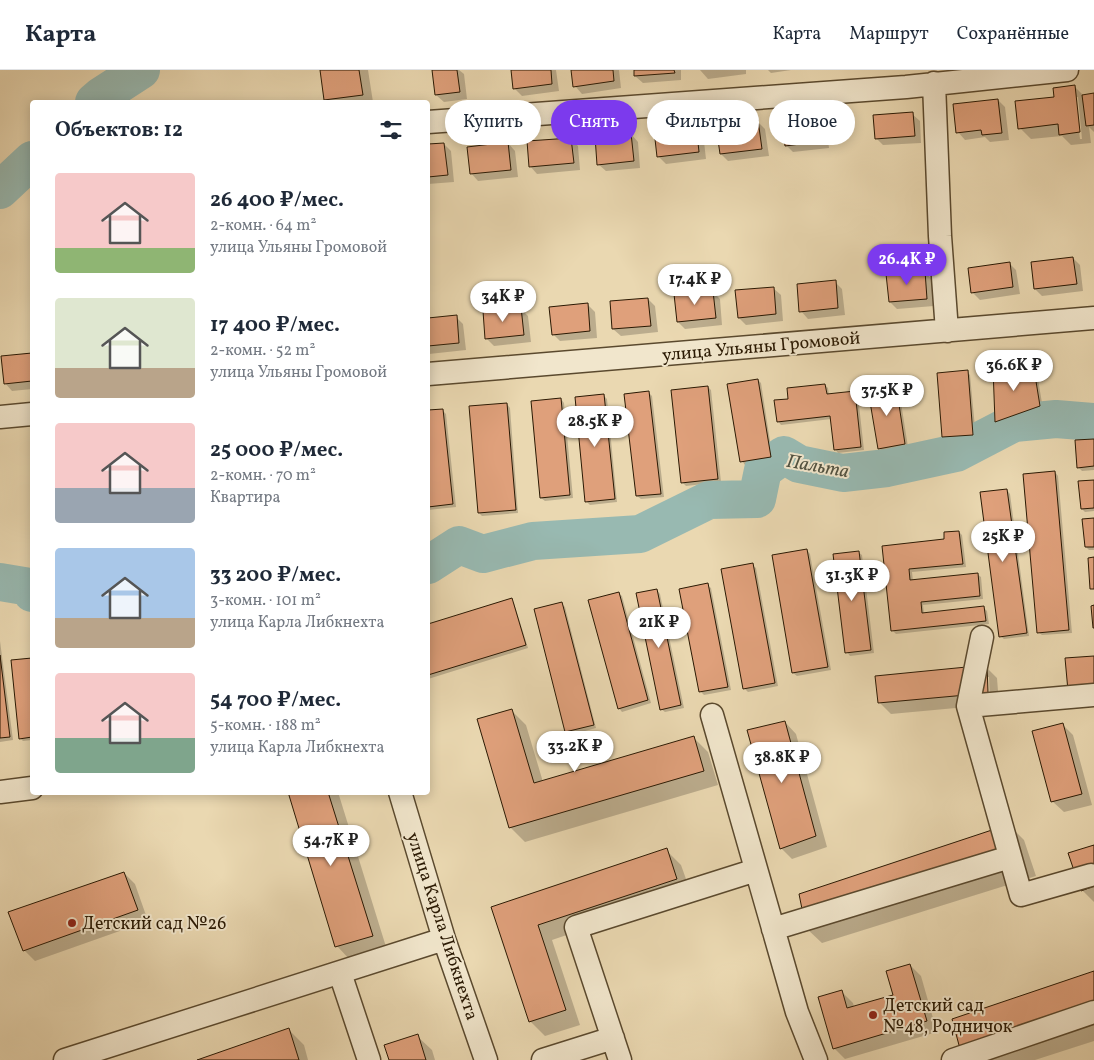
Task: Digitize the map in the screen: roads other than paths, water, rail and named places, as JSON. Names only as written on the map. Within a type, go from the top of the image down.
[{"type":"street","points":[[430,122],[906,86],[1066,70]]},
{"type":"street","points":[[934,83],[940,236],[948,331]]},
{"type":"street","name":"улица Ульяны Громовой","points":[[430,374],[1094,318]]},
{"type":"street","points":[[0,417],[30,414]]},
{"type":"street","points":[[982,636],[968,706],[1021,895],[1093,877]]},
{"type":"street","points":[[968,706],[1094,695]]},
{"type":"street","points":[[712,715],[797,1012],[816,1060]]},
{"type":"street","points":[[0,792],[30,788]]},
{"type":"street","name":"улица Карла Либкнехта","points":[[401,795],[444,939],[486,1060]]},
{"type":"street","points":[[773,930],[1010,857]]},
{"type":"street","points":[[620,1060],[576,927],[756,870]]},
{"type":"street","points":[[65,1060],[444,939]]},
{"type":"street","points":[[340,973],[369,1060]]},
{"type":"street","points":[[953,1060],[1094,1012]]},
{"type":"street","points":[[543,1060],[613,1038]]},
{"type":"waterway","name":"Пальта","points":[[96,100],[141,70]]},
{"type":"waterway","name":"Пальта","points":[[0,190],[30,162]]},
{"type":"waterway","name":"Пальта","points":[[430,564],[459,545],[483,554],[533,541],[640,534],[709,500],[757,499],[763,470],[784,455],[799,464],[843,473],[887,468],[956,453],[1014,423],[1056,419],[1094,422]]},
{"type":"waterway","name":"Пальта","points":[[0,582],[30,587]]},
{"type":"place","name":"Детский сад №26","points":[[72,923]]},
{"type":"place","name":"Детский сад №48, Родничок","points":[[873,1015]]}]
